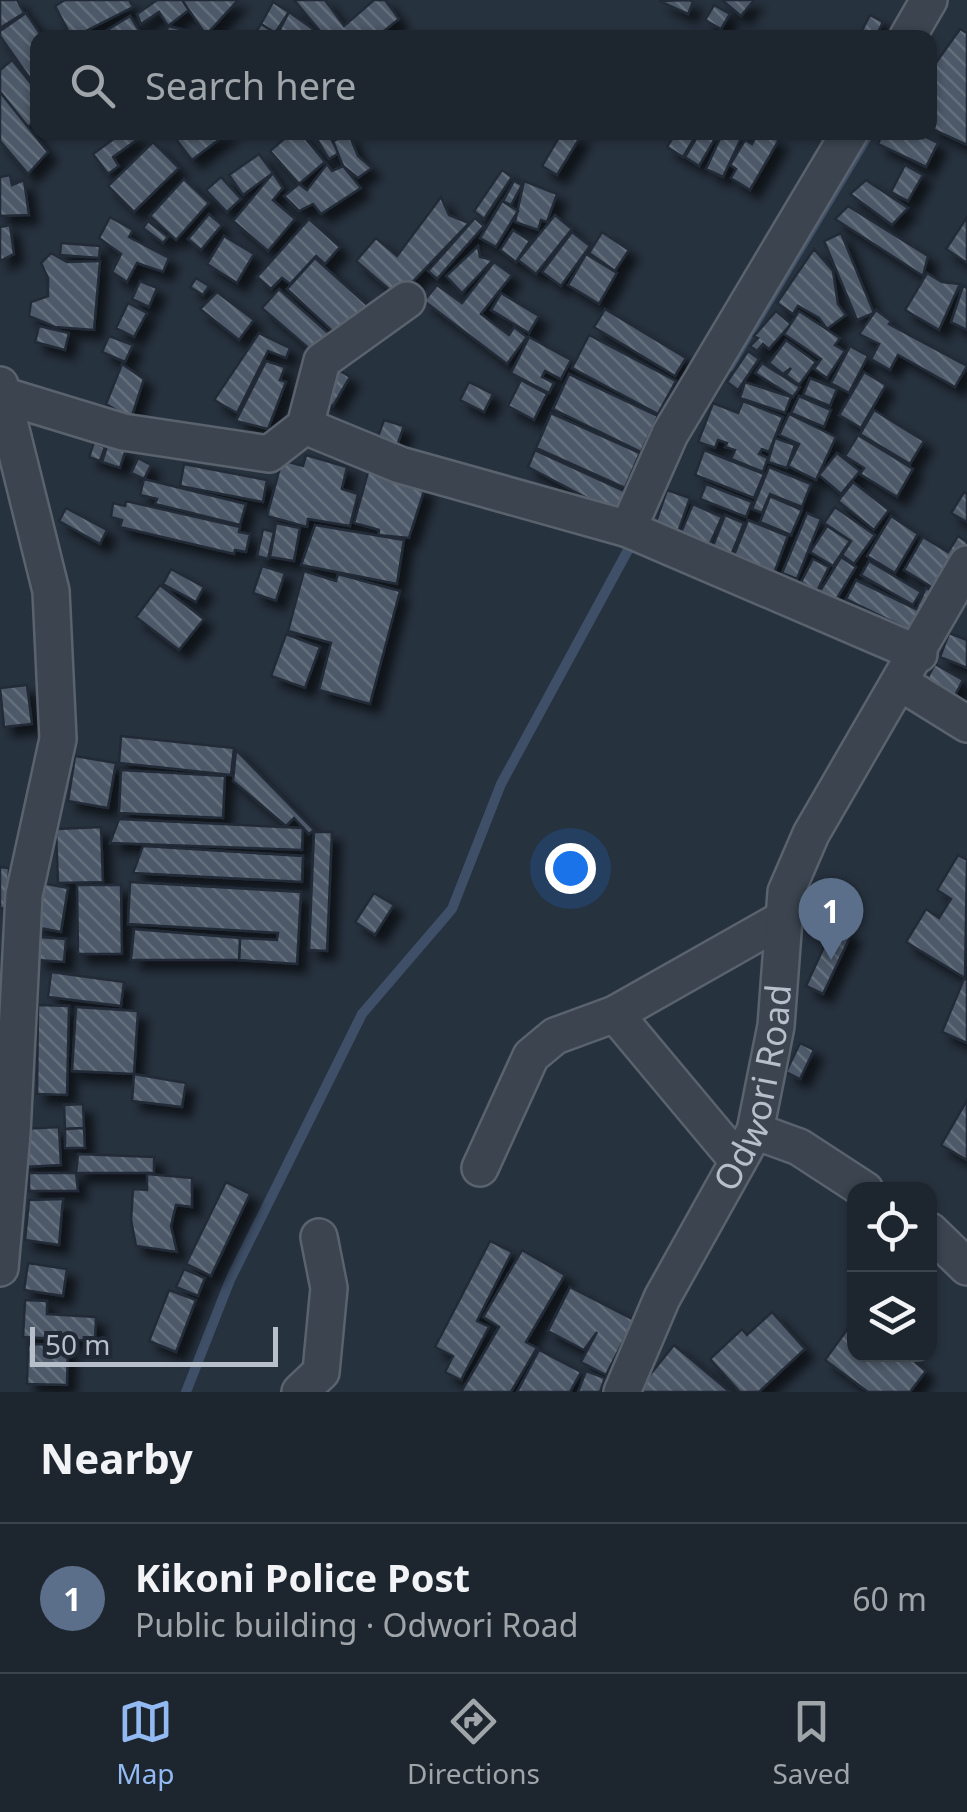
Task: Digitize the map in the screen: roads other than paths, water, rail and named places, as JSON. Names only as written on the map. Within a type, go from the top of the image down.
[{"type":"street","points":[[912,30],[929,0]]},
{"type":"street","points":[[628,530],[670,434],[845,140]]},
{"type":"street","points":[[2,391],[123,432],[269,454],[305,426],[322,361],[407,300]]},
{"type":"street","points":[[0,1268],[12,1132],[24,895],[58,739],[51,591],[2,391]]},
{"type":"street","points":[[305,426],[400,465],[628,530],[910,669],[967,724]]},
{"type":"street","name":"Odwori Road","points":[[622,1392],[662,1298],[747,1146],[776,1026],[786,892],[811,834],[910,669],[967,564]]},
{"type":"street","points":[[480,1168],[531,1056],[555,1036],[615,1014],[781,920]]},
{"type":"street","points":[[615,1014],[747,1146],[799,1147],[853,1182]]},
{"type":"street","points":[[300,1392],[321,1372],[329,1288],[319,1237]]},
{"type":"street","points":[[937,1238],[967,1267]]},
{"type":"waterway","points":[[729,367],[865,140]]},
{"type":"waterway","points":[[186,1392],[230,1280],[362,1014],[452,909],[501,784],[634,539]]},
{"type":"place","name":"Kikoni Police Post","points":[[831,960]]}]
